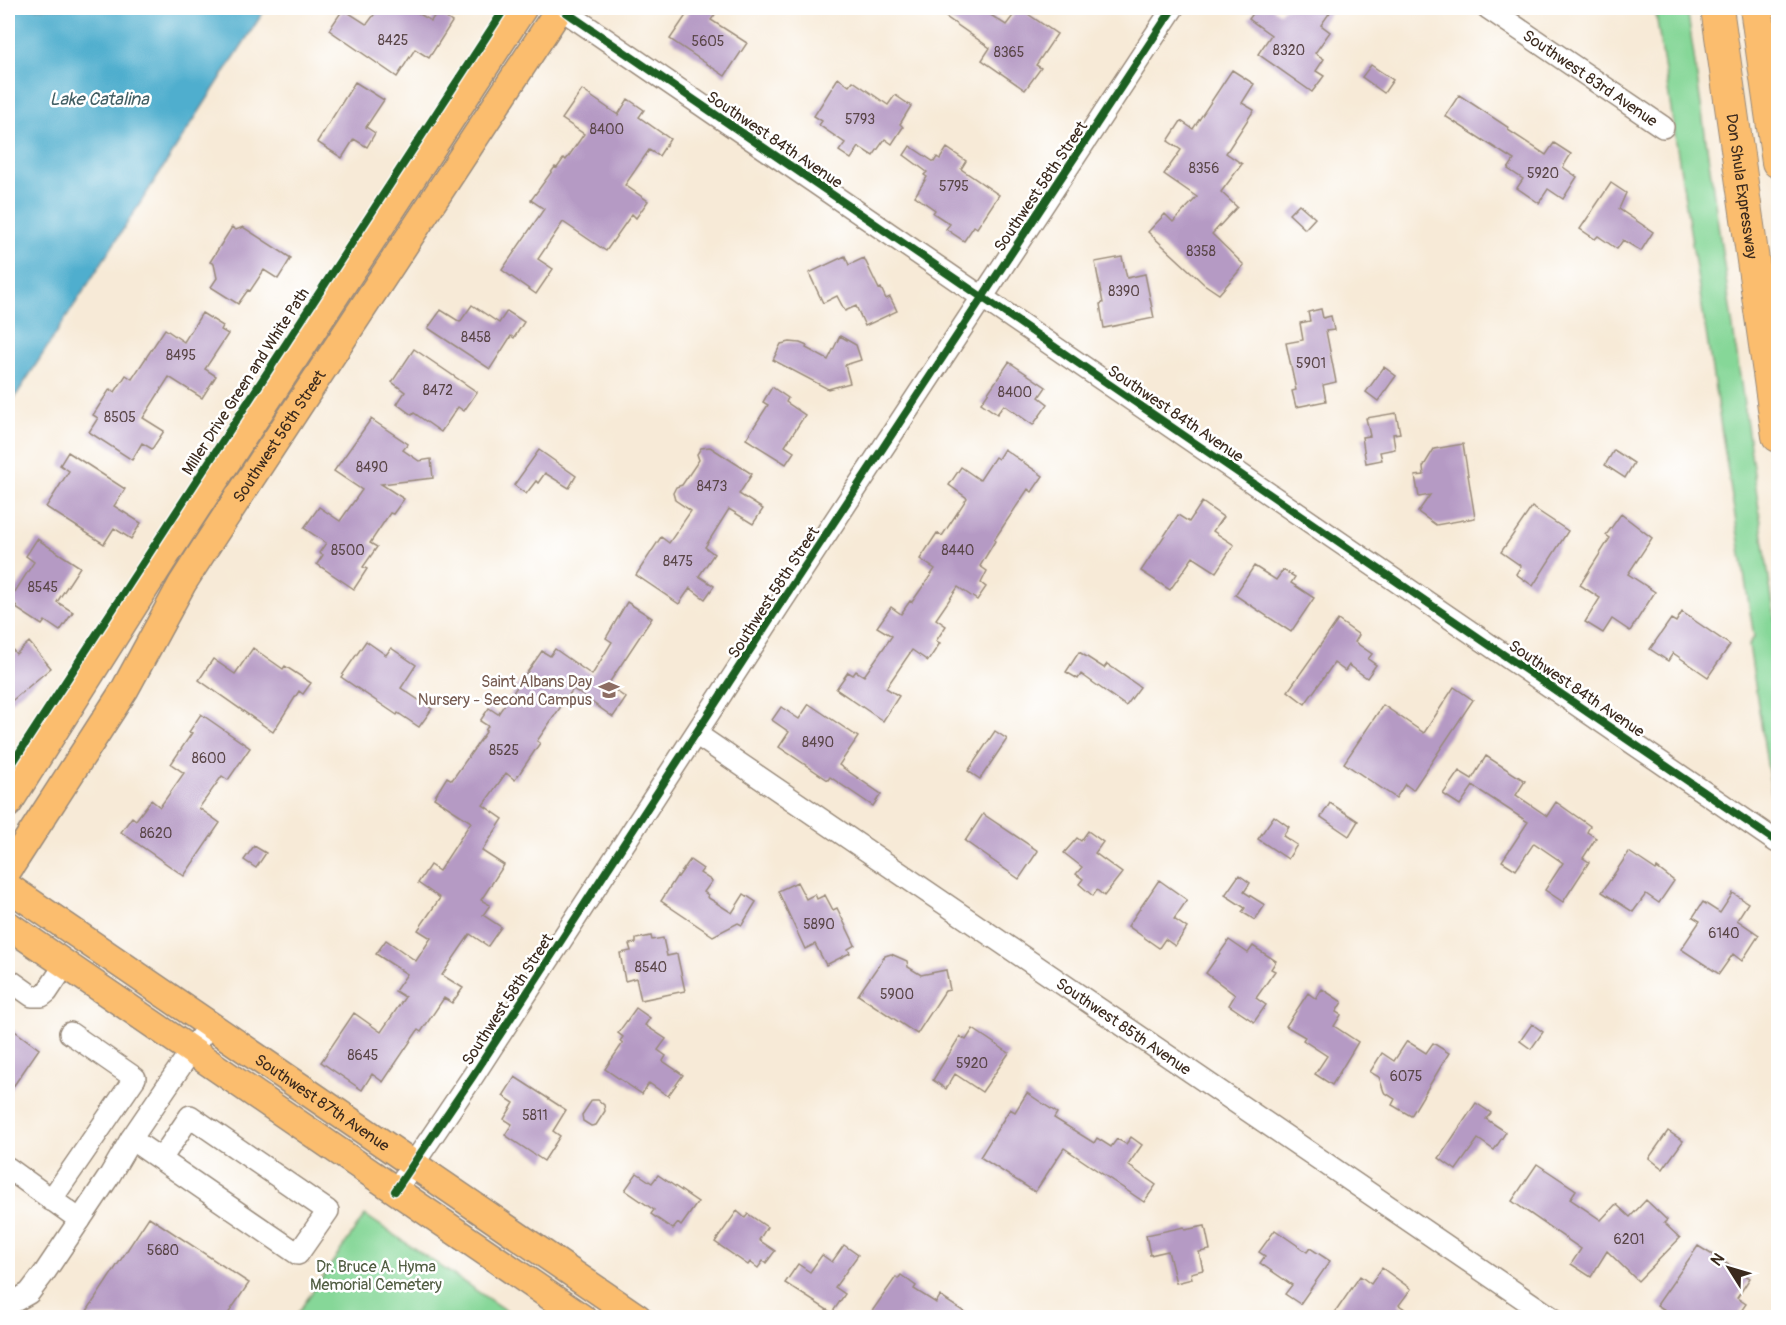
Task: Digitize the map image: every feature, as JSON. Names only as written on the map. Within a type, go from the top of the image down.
[{"type":"highway","name":"Don Shula Expressway","points":[[1717,8],[1779,436]]},
{"type":"highway","points":[[1756,8],[1779,162]]},
{"type":"main road","name":"Southwest 56th Street","points":[[8,804],[298,352],[523,8]]},
{"type":"main road","name":"Southwest 56th Street","points":[[8,870],[125,689],[188,575],[560,8]]},
{"type":"main road","points":[[298,352],[324,368]]},
{"type":"main road","name":"Southwest 87th Avenue","points":[[8,887],[632,1316]]},
{"type":"main road","name":"Southwest 87th Avenue","points":[[8,925],[582,1317]]},
{"type":"street","name":"Southwest 84th Avenue","points":[[560,8],[1777,842]]},
{"type":"street","name":"Southwest 58th Street","points":[[395,1191],[1173,8]]},
{"type":"street","name":"Southwest 83rd Avenue","points":[[1488,8],[1663,127]]},
{"type":"street","name":"Southwest 85th Avenue","points":[[696,734],[1552,1317]]},
{"type":"street","points":[[8,979],[32,996],[42,996],[65,966]]},
{"type":"street","points":[[8,1305],[29,1293],[208,1026]]},
{"type":"street","points":[[51,1200],[135,1078],[70,1033]]},
{"type":"street","points":[[131,1139],[298,1254],[328,1211],[190,1116],[161,1159]]},
{"type":"street","points":[[8,1168],[80,1220]]},
{"type":"green space","points":[[1655,8],[1687,8],[1778,641],[1778,836],[1749,645],[1754,637]]},
{"type":"green space","name":"Dr. Bruce A. Hyma Memorial Cemetery","points":[[365,1215],[515,1317],[295,1317]]},
{"type":"water","name":"Lake Catalina","points":[[8,8],[266,8],[8,408]]},
{"type":"building","points":[[379,8],[410,8],[431,21],[437,12],[452,22],[429,58],[415,49],[397,77],[329,30],[342,11],[345,13],[346,11],[366,24]]},
{"type":"building","points":[[691,8],[708,8],[716,13],[711,20],[747,43],[725,76],[670,39]]},
{"type":"building","points":[[953,8],[980,8],[1006,25],[1019,8],[1057,34],[1036,65],[1041,68],[1025,90],[982,60],[990,48],[946,17]]},
{"type":"building","points":[[1257,8],[1272,8],[1280,13],[1284,8],[1333,8],[1321,25],[1330,32],[1315,53],[1324,59],[1316,71],[1324,76],[1312,92],[1258,54],[1271,35],[1249,19]]},
{"type":"building","points":[[1371,65],[1393,80],[1384,93],[1362,77]]},
{"type":"building","points":[[1232,70],[1254,84],[1242,103],[1254,110],[1226,153],[1242,164],[1221,192],[1237,207],[1212,234],[1244,265],[1219,294],[1204,284],[1148,232],[1165,214],[1173,222],[1197,197],[1164,174],[1181,150],[1168,141],[1181,121],[1193,129]]},
{"type":"building","points":[[838,78],[849,86],[853,81],[888,105],[895,95],[911,106],[900,124],[903,127],[892,144],[885,139],[873,156],[859,147],[851,159],[839,151],[845,143],[819,125],[822,121],[814,116]]},
{"type":"building","points":[[355,82],[384,100],[366,127],[375,133],[367,147],[354,139],[342,158],[317,142]]},
{"type":"building","points":[[582,90],[618,115],[628,99],[644,110],[639,117],[670,139],[659,156],[649,150],[625,185],[648,201],[636,218],[632,214],[606,251],[563,222],[538,259],[553,269],[536,294],[502,270],[544,209],[531,200],[555,167],[557,168],[564,158],[566,160],[584,134],[562,119]]},
{"type":"building","points":[[1459,95],[1546,155],[1554,143],[1571,154],[1563,167],[1577,177],[1563,199],[1548,189],[1539,203],[1517,188],[1523,179],[1508,169],[1514,160],[1445,116]]},
{"type":"building","points":[[910,146],[934,162],[937,157],[940,159],[947,148],[966,161],[961,169],[999,195],[977,228],[974,226],[964,241],[946,229],[950,224],[933,213],[935,210],[915,196],[927,177],[924,175],[927,172],[904,155]]},
{"type":"building","points":[[1611,183],[1626,193],[1619,209],[1653,232],[1641,251],[1623,240],[1617,249],[1598,236],[1595,239],[1580,229]]},
{"type":"building","points":[[1299,204],[1315,218],[1305,229],[1289,214]]},
{"type":"building","points":[[232,227],[236,230],[243,227],[291,258],[278,279],[264,270],[238,304],[211,287],[217,278],[214,264],[210,262]]},
{"type":"building","points":[[845,256],[849,265],[864,258],[879,289],[881,288],[886,299],[890,297],[897,311],[865,326],[856,306],[845,311],[837,296],[823,303],[809,273]]},
{"type":"building","points":[[1122,257],[1127,278],[1145,274],[1154,318],[1104,328],[1100,304],[1103,303],[1095,262]]},
{"type":"building","points":[[472,305],[499,323],[507,311],[524,322],[514,338],[511,336],[490,369],[428,328],[441,310],[460,322]]},
{"type":"building","points":[[1321,309],[1323,318],[1331,316],[1334,330],[1326,331],[1336,382],[1323,385],[1326,401],[1296,407],[1292,391],[1296,390],[1286,343],[1303,340],[1300,323],[1310,321],[1308,312]]},
{"type":"building","points":[[202,313],[223,326],[221,330],[228,334],[205,369],[216,376],[202,398],[169,377],[143,418],[164,431],[152,449],[142,443],[132,460],[89,432],[98,418],[93,415],[110,389],[115,392],[126,375],[132,379],[165,329],[184,342]]},
{"type":"building","points":[[840,336],[856,345],[861,360],[845,365],[850,383],[828,389],[773,360],[781,344],[790,342],[807,346],[806,348],[828,360]]},
{"type":"building","points":[[414,349],[477,392],[464,411],[458,407],[441,432],[397,404],[405,392],[392,382]]},
{"type":"building","points":[[1009,362],[1046,387],[1039,397],[1048,404],[1033,425],[1004,405],[997,414],[981,403]]},
{"type":"building","points":[[1384,367],[1396,376],[1378,401],[1366,392]]},
{"type":"building","points":[[772,387],[788,398],[786,402],[805,415],[785,446],[794,452],[786,464],[746,439],[768,405],[763,402]]},
{"type":"building","points":[[1396,413],[1400,433],[1393,434],[1395,449],[1380,452],[1382,460],[1366,463],[1362,437],[1370,436],[1366,418]]},
{"type":"building","points":[[371,419],[408,444],[403,450],[419,461],[431,459],[433,478],[381,484],[404,499],[393,514],[390,513],[370,543],[377,547],[363,567],[367,569],[354,589],[317,564],[323,555],[319,553],[326,543],[304,528],[319,507],[340,521],[362,490],[334,471]]},
{"type":"building","points":[[1463,444],[1475,518],[1436,525],[1418,512],[1430,495],[1419,497],[1415,476],[1424,475],[1423,467],[1434,449]]},
{"type":"building","points":[[710,447],[752,474],[739,494],[763,509],[753,524],[729,509],[705,547],[714,554],[699,576],[714,586],[705,599],[690,588],[679,604],[636,575],[661,537],[669,543],[691,511],[675,500],[673,493],[676,487],[682,485],[699,460],[697,454],[701,448]]},
{"type":"building","points":[[1004,449],[1043,476],[1032,492],[1028,489],[994,540],[980,566],[987,571],[981,583],[986,587],[977,600],[958,587],[936,619],[946,626],[936,641],[940,643],[928,661],[912,650],[886,688],[899,696],[883,721],[836,689],[848,672],[853,675],[856,671],[864,676],[892,636],[877,627],[891,607],[901,614],[935,569],[920,559],[937,533],[942,536],[967,498],[949,485],[961,467],[980,480],[995,457],[998,459]]},
{"type":"building","points":[[539,450],[576,476],[569,488],[545,473],[526,494],[514,485]]},
{"type":"building","points":[[1614,450],[1634,463],[1625,478],[1605,465]]},
{"type":"building","points":[[68,452],[125,489],[114,506],[141,523],[131,539],[114,528],[104,544],[46,507],[69,471],[60,465]]},
{"type":"building","points":[[1202,502],[1223,517],[1213,531],[1234,545],[1216,572],[1193,557],[1170,590],[1141,571],[1178,515],[1189,522]]},
{"type":"building","points":[[1532,507],[1568,531],[1533,586],[1516,574],[1521,566],[1501,552]]},
{"type":"building","points":[[1621,514],[1652,538],[1628,574],[1655,592],[1630,631],[1612,619],[1603,633],[1585,622],[1600,598],[1580,585],[1610,538],[1606,535]]},
{"type":"building","points":[[37,539],[80,567],[57,602],[73,612],[60,631],[45,621],[42,625],[9,601],[34,562],[26,556]]},
{"type":"building","points":[[1254,566],[1276,580],[1283,570],[1295,577],[1291,583],[1314,598],[1291,632],[1235,595]]},
{"type":"building","points":[[627,602],[652,618],[609,683],[612,685],[610,687],[626,698],[613,717],[573,689],[537,741],[540,743],[515,780],[506,773],[483,805],[503,819],[482,851],[504,865],[481,900],[490,905],[483,915],[501,927],[488,946],[470,934],[442,975],[463,988],[452,1003],[444,998],[421,1032],[418,1030],[383,1082],[372,1074],[362,1090],[321,1062],[354,1013],[381,1032],[405,997],[395,991],[407,974],[376,954],[386,940],[416,961],[431,938],[418,930],[440,898],[418,883],[430,865],[439,871],[471,822],[434,798],[447,777],[452,780],[486,732],[488,726],[480,721],[489,708],[498,714],[542,651],[550,656],[555,649],[592,675],[612,642],[606,638]]},
{"type":"building","points":[[1682,612],[1730,645],[1708,677],[1673,653],[1668,661],[1650,649],[1671,619],[1676,622]]},
{"type":"building","points":[[1338,620],[1359,635],[1355,642],[1372,654],[1368,659],[1376,665],[1367,678],[1349,665],[1345,671],[1334,663],[1305,704],[1288,691]]},
{"type":"building","points":[[366,641],[386,655],[391,648],[416,665],[401,688],[432,709],[419,727],[341,677]]},
{"type":"building","points":[[29,642],[51,668],[8,704],[8,644],[16,654]]},
{"type":"building","points":[[253,648],[283,669],[285,666],[311,683],[303,694],[299,691],[273,732],[199,680],[213,659],[235,674]]},
{"type":"building","points":[[1079,652],[1104,668],[1107,664],[1140,687],[1126,706],[1081,674],[1078,679],[1066,672]]},
{"type":"building","points":[[1454,687],[1473,700],[1413,790],[1405,784],[1396,798],[1344,763],[1383,705],[1424,733]]},
{"type":"building","points":[[809,704],[858,737],[839,765],[881,794],[873,806],[830,777],[828,780],[779,747],[789,732],[772,720],[781,707],[799,719]]},
{"type":"building","points":[[201,714],[250,748],[228,780],[222,776],[199,808],[220,823],[184,876],[121,832],[132,817],[136,820],[151,800],[160,807],[184,773],[171,764],[192,733],[189,732]]},
{"type":"building","points":[[995,731],[1007,739],[980,779],[968,771]]},
{"type":"building","points":[[1486,756],[1525,781],[1516,795],[1547,816],[1556,802],[1590,826],[1587,832],[1596,838],[1583,858],[1589,862],[1563,902],[1545,890],[1563,863],[1534,843],[1516,870],[1502,861],[1528,822],[1473,786],[1460,805],[1443,794],[1459,771],[1472,779]]},
{"type":"building","points":[[1330,803],[1358,821],[1349,836],[1321,817]]},
{"type":"building","points":[[983,814],[1038,851],[1019,879],[965,841]]},
{"type":"building","points":[[1274,816],[1289,827],[1283,836],[1297,845],[1288,859],[1258,839]]},
{"type":"building","points":[[1088,831],[1103,842],[1095,853],[1122,873],[1104,896],[1097,890],[1093,896],[1079,884],[1083,879],[1076,874],[1082,867],[1064,853],[1077,838],[1081,841]]},
{"type":"building","points":[[254,846],[266,853],[256,868],[244,860]]},
{"type":"building","points":[[1629,852],[1674,881],[1659,903],[1646,894],[1633,912],[1602,892]]},
{"type":"building","points":[[690,860],[703,869],[700,873],[712,881],[704,892],[708,895],[707,897],[732,913],[744,894],[756,902],[742,925],[738,923],[713,936],[661,901]]},
{"type":"building","points":[[1239,875],[1250,883],[1244,892],[1265,905],[1255,920],[1242,912],[1245,908],[1225,895]]},
{"type":"building","points":[[1159,880],[1187,900],[1174,919],[1187,928],[1175,946],[1165,939],[1159,948],[1128,926]]},
{"type":"building","points":[[797,882],[806,899],[815,894],[817,899],[825,895],[833,910],[837,908],[855,945],[848,949],[850,953],[826,965],[815,944],[805,949],[778,891]]},
{"type":"building","points":[[1733,893],[1748,903],[1737,920],[1759,935],[1742,961],[1733,954],[1719,974],[1681,949],[1700,921],[1693,917],[1703,902],[1720,913]]},
{"type":"building","points":[[651,936],[652,940],[663,938],[667,956],[677,954],[685,991],[641,1000],[636,978],[625,981],[620,953],[631,951],[629,944],[636,943],[636,939]]},
{"type":"building","points":[[1229,940],[1248,953],[1253,946],[1276,961],[1271,969],[1275,971],[1256,998],[1266,1005],[1254,1022],[1229,1005],[1235,995],[1206,973]]},
{"type":"building","points":[[891,954],[907,961],[908,967],[921,975],[946,970],[950,990],[945,991],[917,1034],[858,995],[885,956]]},
{"type":"building","points":[[1322,989],[1342,1002],[1336,1012],[1341,1015],[1334,1026],[1358,1042],[1332,1085],[1315,1074],[1327,1056],[1303,1040],[1305,1037],[1286,1026],[1308,993],[1316,999]]},
{"type":"building","points":[[636,1008],[650,1018],[645,1025],[666,1039],[658,1050],[666,1056],[663,1061],[683,1075],[668,1096],[649,1083],[642,1094],[605,1069],[623,1043],[620,1041],[623,1037],[618,1033]]},
{"type":"building","points":[[1532,1024],[1543,1032],[1531,1049],[1520,1041]]},
{"type":"building","points":[[8,1026],[39,1049],[8,1094]]},
{"type":"building","points":[[973,1029],[1009,1053],[982,1092],[955,1074],[946,1089],[933,1080],[960,1036],[966,1040]]},
{"type":"building","points":[[1407,1041],[1426,1053],[1433,1043],[1449,1053],[1411,1116],[1392,1105],[1395,1099],[1384,1092],[1379,1077],[1370,1072],[1382,1053],[1394,1061]]},
{"type":"building","points":[[515,1077],[566,1110],[553,1131],[560,1136],[544,1161],[505,1135],[512,1124],[504,1119],[514,1103],[503,1096]]},
{"type":"building","points":[[1027,1093],[1057,1113],[1054,1118],[1094,1143],[1097,1138],[1111,1147],[1117,1139],[1126,1144],[1131,1137],[1142,1145],[1128,1165],[1156,1185],[1144,1202],[1064,1148],[1035,1192],[980,1157],[1010,1109],[1015,1112]]},
{"type":"building","points":[[592,1100],[598,1100],[604,1105],[605,1111],[596,1125],[591,1126],[583,1121],[582,1115]]},
{"type":"building","points":[[1476,1103],[1491,1113],[1486,1119],[1506,1132],[1494,1150],[1478,1139],[1456,1170],[1439,1158]]},
{"type":"building","points":[[1668,1131],[1683,1141],[1663,1169],[1649,1158]]},
{"type":"building","points":[[1537,1164],[1576,1190],[1570,1199],[1601,1220],[1616,1204],[1630,1217],[1646,1200],[1667,1220],[1664,1223],[1680,1238],[1638,1281],[1607,1251],[1591,1277],[1571,1264],[1581,1249],[1512,1201]]},
{"type":"building","points":[[637,1173],[652,1183],[658,1175],[698,1202],[681,1226],[678,1223],[673,1229],[651,1214],[654,1210],[625,1190]]},
{"type":"building","points":[[737,1211],[745,1218],[748,1214],[767,1227],[759,1240],[775,1251],[766,1263],[763,1261],[758,1268],[750,1262],[748,1265],[715,1242]]},
{"type":"building","points":[[149,1217],[249,1283],[226,1317],[83,1317]]},
{"type":"building","points":[[1205,1226],[1210,1250],[1199,1252],[1203,1270],[1191,1273],[1192,1279],[1176,1283],[1168,1251],[1150,1255],[1146,1235],[1184,1227],[1185,1230]]},
{"type":"building","points":[[1275,1230],[1307,1252],[1310,1248],[1330,1261],[1300,1304],[1285,1294],[1292,1285],[1260,1263],[1265,1256],[1259,1252]]},
{"type":"building","points":[[844,1245],[858,1255],[835,1287],[845,1294],[832,1313],[785,1283],[798,1264],[810,1272],[822,1255],[832,1262]]},
{"type":"building","points":[[1698,1246],[1750,1278],[1737,1298],[1746,1304],[1737,1317],[1676,1317],[1657,1305]]},
{"type":"building","points":[[1382,1268],[1411,1289],[1399,1305],[1417,1317],[1332,1317],[1360,1276],[1371,1284]]},
{"type":"building","points":[[901,1275],[916,1286],[914,1289],[936,1303],[940,1296],[972,1317],[868,1317],[896,1277],[898,1279]]},
{"type":"cycle path","name":"Miller Drive Green and White Path","points":[[8,770],[505,8]]},
{"type":"cycle path","points":[[560,8],[1777,842]]},
{"type":"cycle path","points":[[395,1191],[473,1076],[778,607],[1173,8]]},
{"type":"place","name":"Saint Albans Day Nursery - Second Campus","points":[[609,690]]}]
